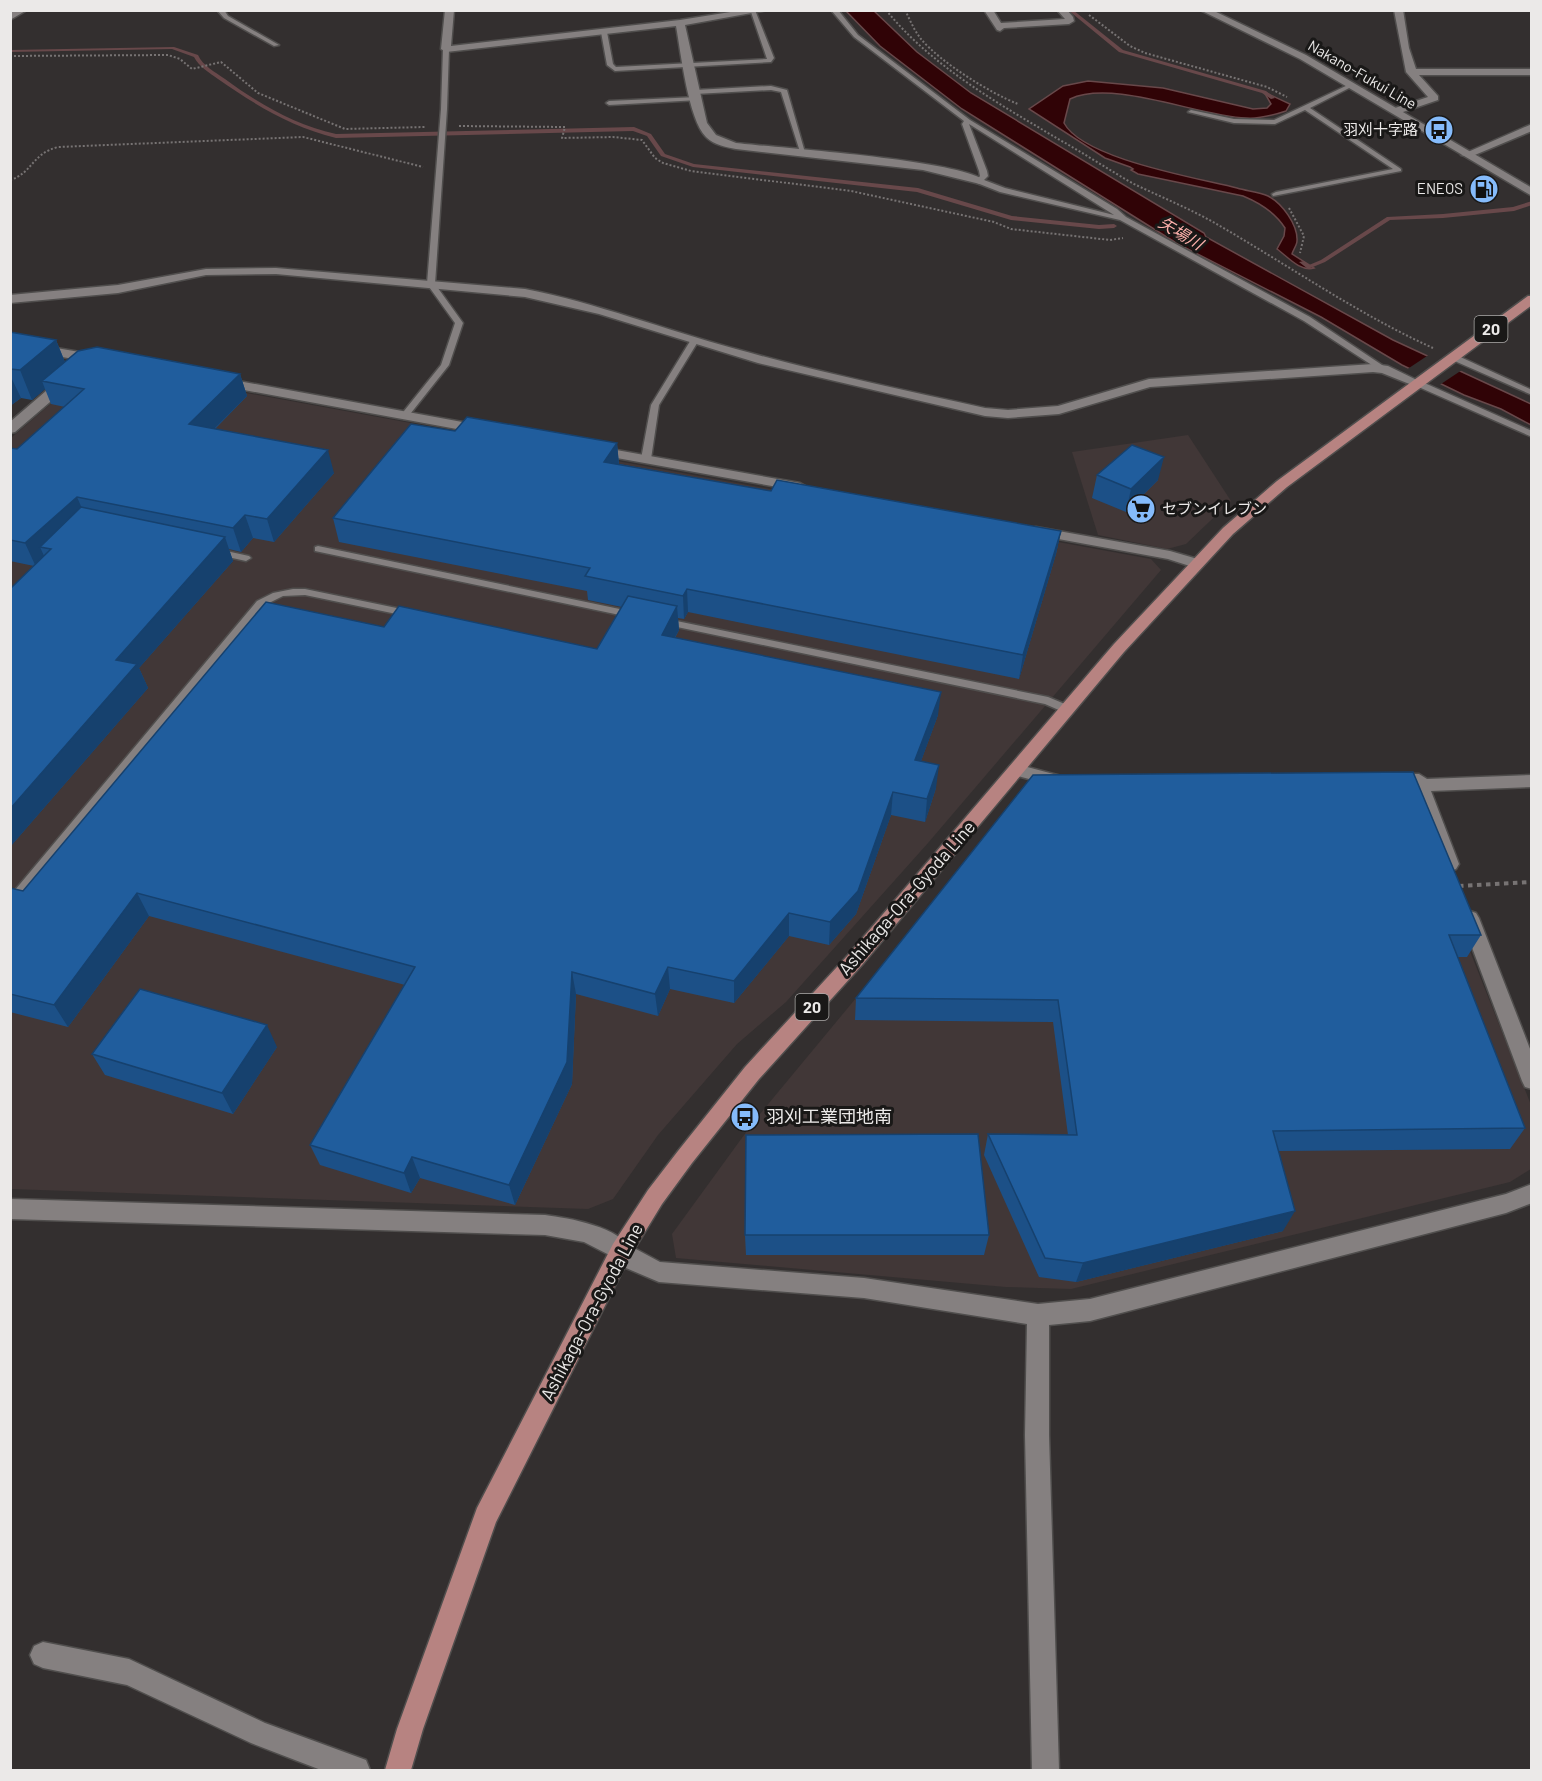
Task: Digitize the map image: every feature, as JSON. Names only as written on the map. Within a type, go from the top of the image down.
[{"type":"main road","name":"20","points":[[1419,382],[1532,299]]},
{"type":"main road","name":"Ashikaga-Ora-Gyoda Line","points":[[398,1770],[410,1729],[486,1517],[621,1251],[655,1197],[752,1073],[855,960],[1119,648],[1196,563],[1228,531],[1282,484],[1419,382]]},
{"type":"street","points":[[10,17],[23,10]]},
{"type":"street","points":[[450,10],[446,49],[604,32],[756,11]]},
{"type":"street","points":[[988,10],[999,27],[1070,21],[1061,10]]},
{"type":"street","name":"Nakano-Fukui Line","points":[[1204,10],[1303,57],[1532,193]]},
{"type":"street","points":[[1396,111],[1435,98],[1424,89],[1411,72],[1398,10]]},
{"type":"street","points":[[680,22],[703,127],[714,140],[735,146],[804,155],[922,167],[959,174],[980,181]]},
{"type":"street","points":[[1411,72],[1532,72]]},
{"type":"street","points":[[1466,154],[1532,127]]},
{"type":"street","points":[[10,299],[118,289],[206,272],[276,271],[560,298],[730,352],[840,380],[985,412],[1008,414],[1059,410],[1149,383],[1384,369],[1419,382]]},
{"type":"street","points":[[10,344],[115,363]]},
{"type":"street","points":[[10,429],[92,358]]},
{"type":"street","points":[[208,380],[496,432]]},
{"type":"street","points":[[577,447],[809,489]]},
{"type":"street","points":[[1018,527],[1170,555],[1196,563]]},
{"type":"street","points":[[1016,770],[1037,777],[1067,780]]},
{"type":"street","points":[[1372,780],[1419,780],[1532,1081]]},
{"type":"street","points":[[1420,785],[1532,781]]},
{"type":"street","points":[[10,1209],[544,1225],[589,1233],[634,1261],[658,1272],[864,1288],[1038,1315],[1090,1310],[1506,1203],[1532,1193]]},
{"type":"street","points":[[1038,1315],[1037,1435],[1046,1770]]},
{"type":"street","points":[[43,1655],[129,1672],[260,1734],[356,1770]]},
{"type":"lane","points":[[220,10],[226,17],[276,45]]},
{"type":"lane","points":[[834,10],[856,36],[968,122],[1114,211],[1123,219],[1307,319],[1384,369]]},
{"type":"lane","points":[[604,32],[610,65],[615,69],[769,61],[771,58],[756,11]]},
{"type":"lane","points":[[404,416],[445,365],[459,323],[431,284],[440,138],[446,128],[446,49]]},
{"type":"lane","points":[[1191,112],[1262,123],[1275,122],[1352,85]]},
{"type":"lane","points":[[609,103],[771,88],[784,90],[804,155]]},
{"type":"lane","points":[[1276,194],[1399,170],[1305,107]]},
{"type":"lane","points":[[968,122],[965,124],[983,171],[984,176],[980,181],[1002,190],[1123,219]]},
{"type":"lane","points":[[646,459],[655,405],[695,340]]},
{"type":"lane","points":[[1452,358],[1532,393]]},
{"type":"lane","points":[[1419,382],[1532,434]]},
{"type":"lane","points":[[201,548],[246,558]]},
{"type":"lane","points":[[318,549],[642,616]]},
{"type":"lane","points":[[10,905],[261,603],[275,594],[288,591],[305,592],[426,618]]},
{"type":"lane","points":[[654,619],[1048,701],[1068,710]]},
{"type":"path","points":[[885,10],[924,50],[1033,124],[1133,183],[1219,225],[1257,247],[1281,266],[1388,326],[1436,349]]},
{"type":"path","points":[[905,10],[926,44],[984,86],[1008,101],[1018,104]]},
{"type":"path","points":[[1083,10],[1137,50],[1267,87],[1305,107]]},
{"type":"path","points":[[10,56],[168,55],[180,59],[192,69],[221,62],[258,93],[345,129],[433,127]]},
{"type":"path","points":[[446,128],[566,127],[562,136],[642,140],[655,158],[682,169],[851,191],[994,222],[1011,229],[1110,240],[1147,232]]},
{"type":"path","points":[[10,180],[23,176],[36,156],[45,149],[57,147],[303,137],[425,168],[439,175]]},
{"type":"path","points":[[1276,194],[1292,211],[1300,224],[1304,236],[1300,253]]},
{"type":"path","points":[[1461,892],[1532,882]]},
{"type":"shaded area","points":[[105,367],[1151,559],[1161,570],[928,843],[786,1002],[737,1044],[658,1135],[613,1199],[588,1209],[11,1189],[11,438],[90,370]]},
{"type":"shaded area","points":[[1188,435],[1231,501],[1186,544],[1167,549],[1098,535],[1072,452]]},
{"type":"shaded area","points":[[1406,790],[1531,1105],[1531,1169],[1510,1182],[1071,1289],[1006,1287],[676,1258],[672,1234],[755,1120],[1025,794]]},
{"type":"water","name":"矢場川","points":[[846,11],[874,11],[917,52],[971,93],[1204,233],[1206,237],[1393,340],[1531,404],[1531,425],[1501,409],[1464,395],[1402,365],[1321,317],[1178,244],[962,109],[880,46]]},
{"type":"water","points":[[1088,81],[1163,88],[1253,109],[1267,108],[1271,104],[1264,92],[1290,104],[1286,111],[1246,118],[1226,116],[1132,96],[1109,93],[1088,94],[1070,99],[1064,123],[1075,136],[1117,157],[1170,173],[1268,196],[1284,209],[1295,228],[1297,241],[1292,254],[1314,268],[1299,266],[1277,249],[1284,236],[1285,228],[1272,213],[1255,202],[1243,196],[1138,174],[1130,167],[1105,158],[1029,109],[1063,86]]},
{"type":"pier","points":[[1430,354],[1462,370],[1438,386],[1406,370]]},
{"type":"building","points":[[10,332],[56,340],[20,370],[10,369]]},
{"type":"building","points":[[97,347],[240,374],[189,424],[328,450],[267,519],[245,515],[233,528],[77,497],[25,543],[10,540],[10,448],[17,449],[84,389],[42,381],[78,351]]},
{"type":"building","points":[[467,417],[617,443],[604,462],[771,491],[777,480],[1061,531],[1023,655],[687,589],[683,596],[585,576],[590,568],[333,518],[411,424],[455,431]]},
{"type":"building","points":[[1132,445],[1164,457],[1131,489],[1097,475]]},
{"type":"building","points":[[81,507],[225,537],[116,660],[137,664],[10,809],[10,589],[51,549],[40,547]]},
{"type":"building","points":[[628,596],[677,606],[662,635],[941,692],[915,760],[939,765],[927,799],[893,792],[858,891],[830,922],[789,913],[734,981],[668,967],[655,994],[572,972],[567,1062],[509,1185],[412,1157],[404,1173],[310,1145],[415,967],[137,893],[54,1005],[10,994],[10,888],[23,891],[266,602],[384,627],[399,606],[597,649]]},
{"type":"building","points":[[1413,772],[1481,935],[1449,935],[1525,1128],[1273,1131],[1295,1211],[1083,1263],[1045,1258],[988,1134],[1077,1135],[1058,1000],[856,998],[1033,775]]},
{"type":"building","points":[[140,989],[267,1025],[222,1093],[92,1054]]},
{"type":"building","points":[[978,1134],[989,1235],[745,1235],[746,1135]]},
{"type":"waterway","points":[[1070,10],[1121,51],[1264,92],[1273,98]]},
{"type":"waterway","points":[[10,51],[172,48],[196,56],[199,62],[229,85],[282,117],[318,132],[336,136],[634,129],[649,135],[663,155],[693,165],[918,190],[1011,218],[1099,227],[1114,226]]},
{"type":"waterway","points":[[1302,262],[1308,267],[1323,261],[1389,218],[1443,216],[1514,209],[1532,203]]},
{"type":"place","name":"羽刈十字路","points":[[1439,130]]},
{"type":"place","name":"ENEOS","points":[[1484,189]]},
{"type":"place","name":"セブンイレブン","points":[[1141,509]]},
{"type":"place","name":"羽刈工業団地南","points":[[745,1117]]}]
